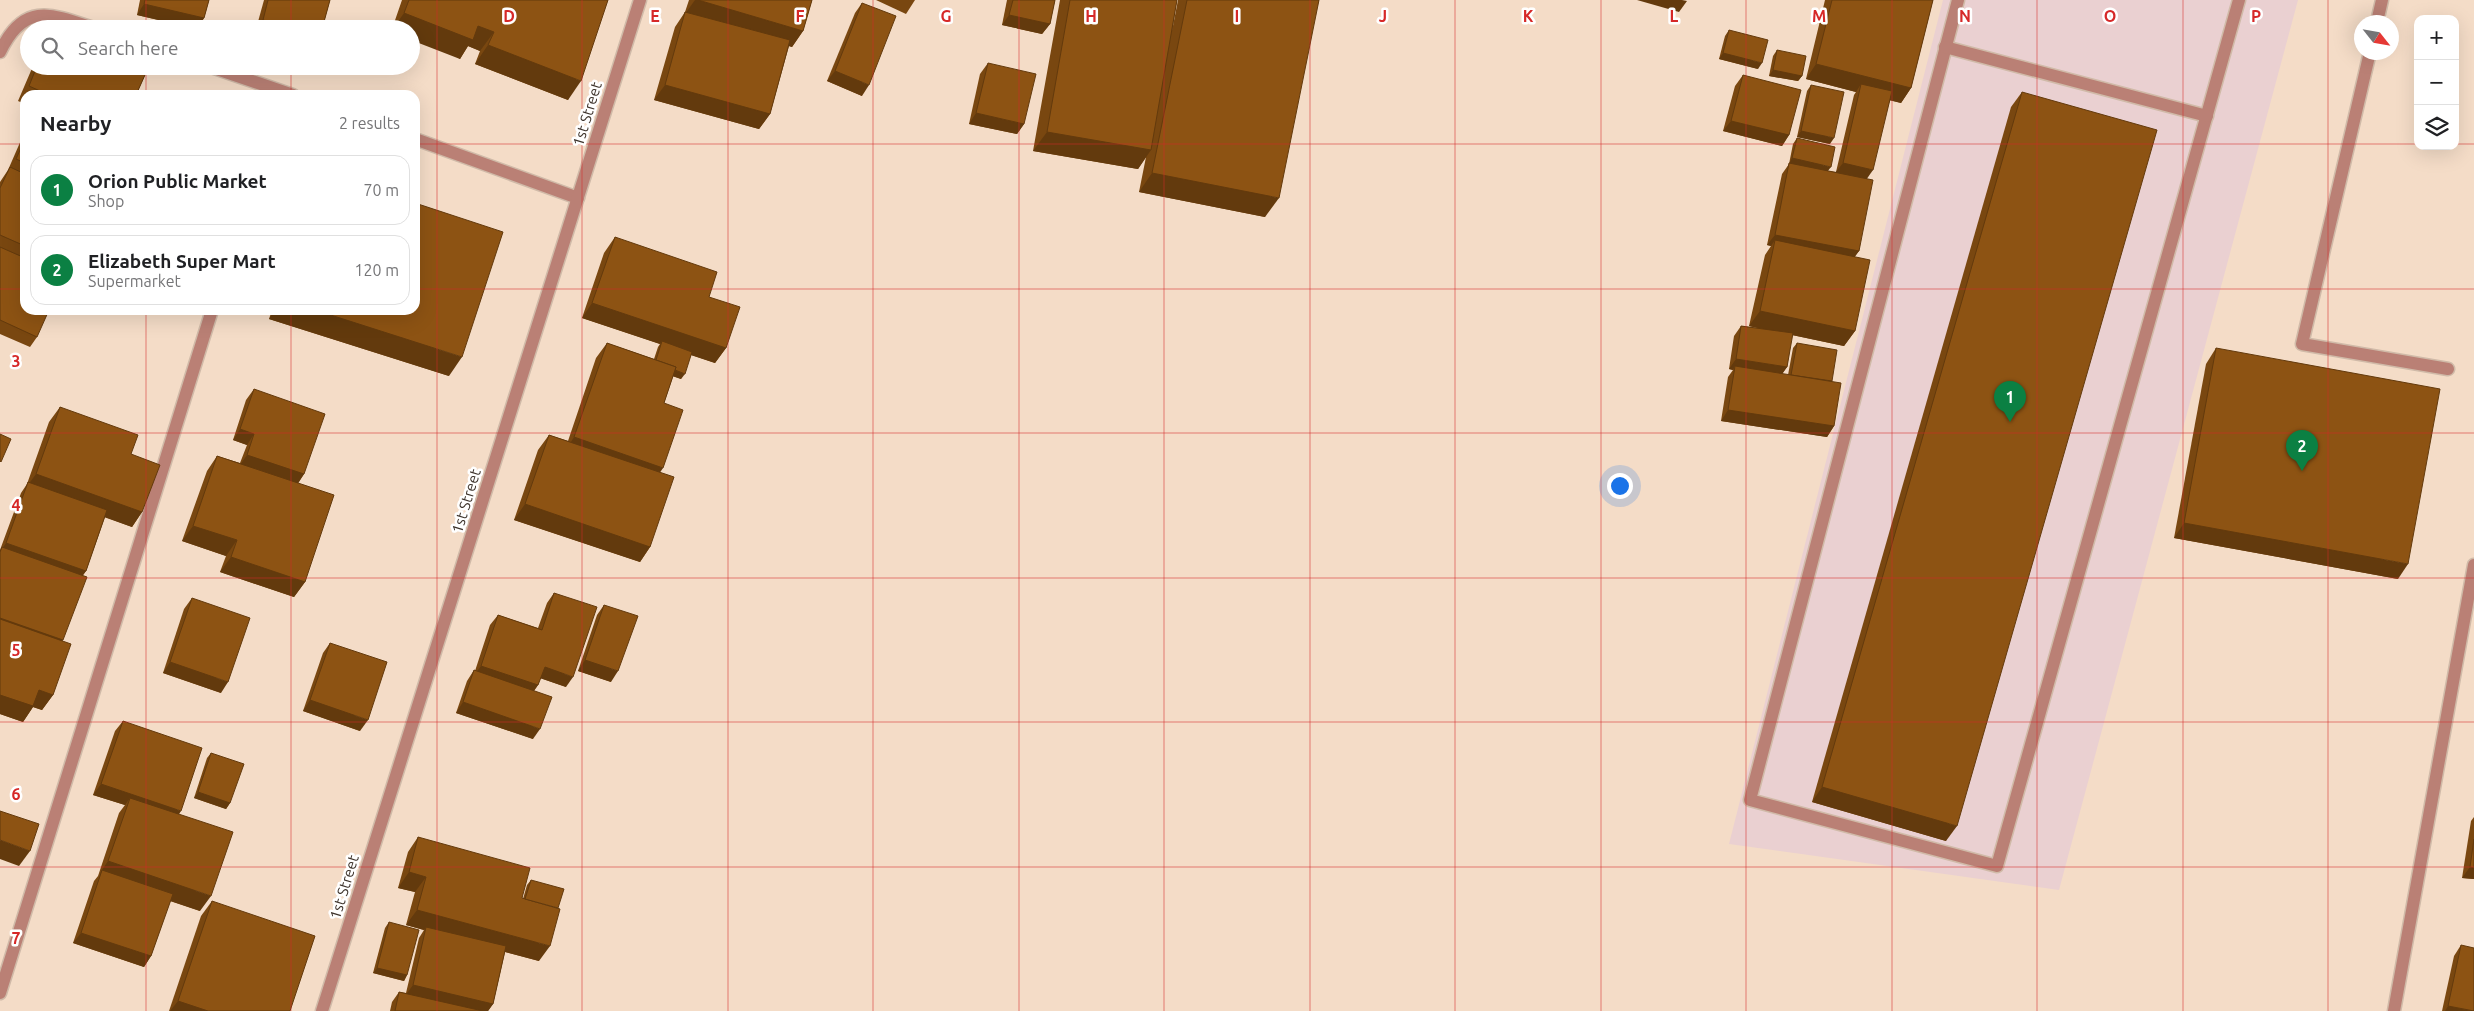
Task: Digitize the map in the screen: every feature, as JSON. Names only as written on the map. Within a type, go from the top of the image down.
[{"type":"street","name":"1st Street","points":[[322,1011],[640,0]]},
{"type":"street","points":[[1958,0],[1750,800],[1997,866],[2239,0]]},
{"type":"street","points":[[2379,15],[2382,0]]},
{"type":"street","points":[[26,20],[34,17],[56,15],[70,20]]},
{"type":"street","points":[[0,52],[7,36],[20,22]]},
{"type":"street","points":[[1945,47],[2207,116]]},
{"type":"street","points":[[2368,60],[2302,344],[2448,369]]},
{"type":"street","points":[[232,75],[272,90]]},
{"type":"street","points":[[420,141],[578,198]]},
{"type":"street","points":[[0,993],[210,315]]},
{"type":"street","points":[[2394,1011],[2474,565]]},
{"type":"shaded area","points":[[1943,0],[2298,0],[2059,890],[1729,844]]},
{"type":"building","points":[[145,0],[209,0],[204,18],[144,4]]},
{"type":"building","points":[[268,0],[330,0],[324,20],[263,20]]},
{"type":"building","points":[[409,0],[608,0],[581,81],[488,45],[494,32],[478,26],[473,40],[404,13]]},
{"type":"building","points":[[698,0],[812,0],[803,31]]},
{"type":"building","points":[[1013,0],[1055,0],[1050,24],[1009,15]]},
{"type":"building","points":[[1070,0],[1177,0],[1151,150],[1047,132]]},
{"type":"building","points":[[1187,0],[1319,0],[1279,198],[1152,173]]},
{"type":"building","points":[[1832,0],[1933,0],[1911,88],[1816,64]]},
{"type":"building","points":[[862,3],[896,16],[869,85],[835,71]]},
{"type":"building","points":[[685,12],[790,40],[770,114],[665,85]]},
{"type":"building","points":[[1729,30],[1768,40],[1762,63],[1723,53]]},
{"type":"building","points":[[1777,50],[1806,56],[1802,76],[1773,70]]},
{"type":"building","points":[[988,63],[1036,74],[1024,124],[976,113]]},
{"type":"building","points":[[33,75],[145,75],[138,90],[38,90],[29,86]]},
{"type":"building","points":[[1743,75],[1801,90],[1789,135],[1731,121]]},
{"type":"building","points":[[1861,84],[1892,91],[1873,170],[1843,163]]},
{"type":"building","points":[[1811,85],[1844,92],[1834,138],[1801,131]]},
{"type":"building","points":[[2022,92],[2157,130],[1957,826],[1822,787]]},
{"type":"building","points":[[1797,138],[1835,147],[1831,167],[1792,158]]},
{"type":"building","points":[[20,150],[20,161],[16,159]]},
{"type":"building","points":[[1789,163],[1873,180],[1859,251],[1775,235]]},
{"type":"building","points":[[10,167],[20,172],[20,244],[0,235],[0,188]]},
{"type":"building","points":[[420,205],[503,232],[462,357],[331,315],[420,315]]},
{"type":"building","points":[[615,237],[717,272],[709,297],[740,307],[726,348],[592,303]]},
{"type":"building","points":[[1775,240],[1870,260],[1855,331],[1760,311]]},
{"type":"building","points":[[0,247],[20,256],[20,315],[47,315],[37,337],[0,320]]},
{"type":"building","points":[[1741,326],[1793,333],[1787,367],[1736,359]]},
{"type":"building","points":[[662,341],[692,352],[685,374],[675,370],[676,367],[656,360]]},
{"type":"building","points":[[607,343],[676,367],[664,403],[683,410],[663,468],[574,437]]},
{"type":"building","points":[[1797,343],[1837,350],[1832,381],[1791,375]]},
{"type":"building","points":[[2216,348],[2440,389],[2408,564],[2184,523]]},
{"type":"building","points":[[1735,366],[1841,383],[1834,426],[1728,410]]},
{"type":"building","points":[[254,389],[325,414],[304,474],[247,455],[254,434],[240,429]]},
{"type":"building","points":[[60,407],[138,435],[131,454],[160,465],[142,512],[36,474]]},
{"type":"building","points":[[0,434],[11,439],[1,462],[0,461]]},
{"type":"building","points":[[549,435],[674,477],[650,547],[525,504]]},
{"type":"building","points":[[217,456],[334,495],[305,582],[231,557],[237,540],[193,526]]},
{"type":"building","points":[[28,482],[107,510],[86,571],[6,543]]},
{"type":"building","points":[[2,547],[87,577],[63,640],[0,618],[0,552]]},
{"type":"building","points":[[554,593],[597,607],[573,677],[545,667],[538,685],[481,666],[498,615],[542,630]]},
{"type":"building","points":[[192,598],[250,618],[228,682],[170,662]]},
{"type":"building","points":[[604,605],[638,616],[618,671],[585,660]]},
{"type":"building","points":[[0,619],[71,644],[53,695],[39,690],[33,706],[0,695]]},
{"type":"building","points":[[330,643],[387,662],[368,720],[310,700]]},
{"type":"building","points":[[474,670],[552,697],[540,729],[463,702]]},
{"type":"building","points":[[123,721],[202,748],[181,811],[101,784]]},
{"type":"building","points":[[211,753],[244,764],[230,803],[198,792]]},
{"type":"building","points":[[130,798],[233,832],[211,896],[108,861]]},
{"type":"building","points":[[0,811],[39,824],[30,851],[0,840]]},
{"type":"building","points":[[418,837],[530,868],[522,898],[560,909],[550,946],[417,910],[426,877],[409,872]]},
{"type":"building","points":[[2474,839],[2474,868],[2470,867]]},
{"type":"building","points":[[102,870],[173,894],[151,956],[81,933]]},
{"type":"building","points":[[531,880],[564,889],[558,908],[525,899]]},
{"type":"building","points":[[212,901],[315,936],[290,1011],[208,1011],[178,1001]]},
{"type":"building","points":[[389,922],[419,930],[407,975],[377,968]]},
{"type":"building","points":[[426,927],[506,946],[493,1004],[413,985]]},
{"type":"building","points":[[2461,945],[2474,948],[2474,1011],[2448,1006]]},
{"type":"building","points":[[399,992],[483,1011],[395,1011]]},
{"type":"place","name":"Orion Public Market","points":[[2010,422]]},
{"type":"place","name":"Elizabeth Super Mart","points":[[2302,471]]}]
